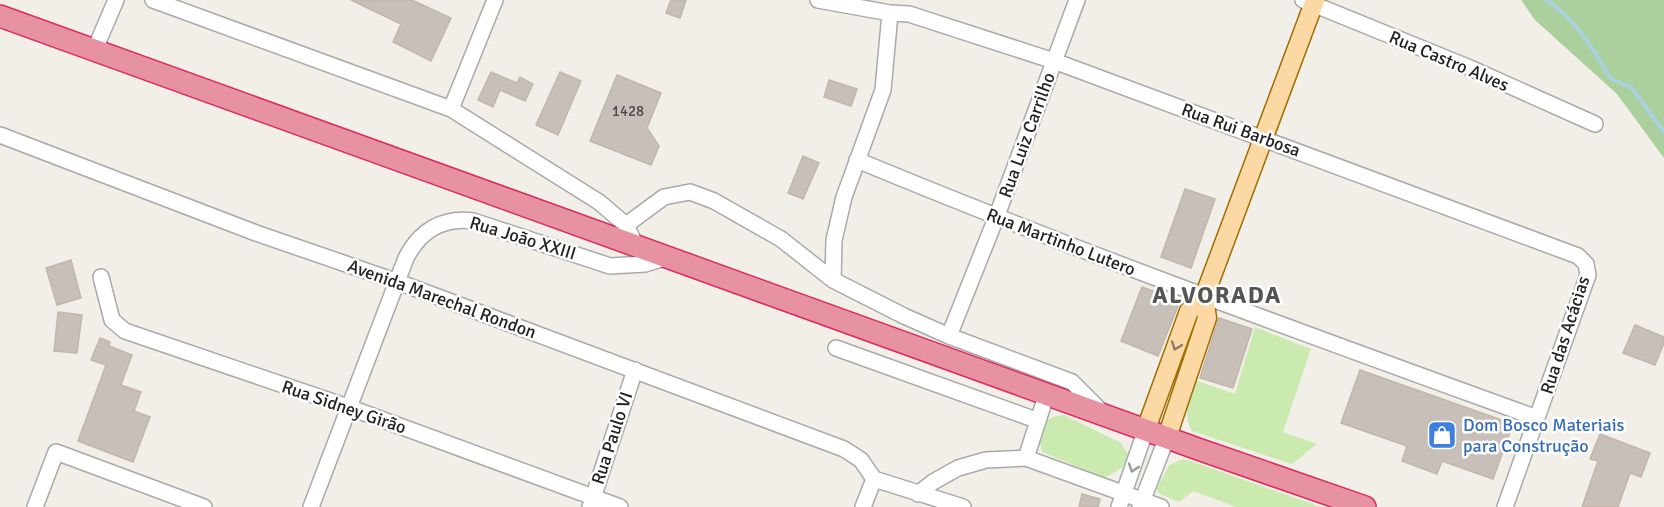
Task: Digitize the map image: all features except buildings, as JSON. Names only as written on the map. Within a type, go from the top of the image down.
[{"type":"highway","points":[[0,16],[1365,507]]},
{"type":"main road","points":[[1146,429],[1189,311],[1204,297],[1263,138],[1310,1]]},
{"type":"main road","points":[[1167,437],[1207,318],[1204,297]]},
{"type":"street","points":[[95,50],[116,0]]},
{"type":"street","points":[[153,0],[451,109],[582,190],[626,225],[636,246]]},
{"type":"street","points":[[451,109],[495,0]]},
{"type":"street","name":"Rua Rui Barbosa","points":[[818,0],[890,14],[909,14],[1054,61],[1578,256],[1586,264]]},
{"type":"street","points":[[833,280],[834,240],[844,197],[883,90],[890,14],[900,0]]},
{"type":"street","name":"Rua Luiz Carrilho","points":[[949,336],[996,218],[1077,0]]},
{"type":"street","name":"Rua Castro Alves","points":[[1310,1],[1470,68],[1595,124]]},
{"type":"street","name":"Avenida Marechal Rondon","points":[[0,135],[256,233],[398,282],[844,449],[861,459],[874,479]]},
{"type":"street","name":"Rua Martinho Lutero","points":[[857,160],[996,218],[1204,297],[1537,418]]},
{"type":"street","points":[[626,225],[664,197],[690,192],[714,201],[781,239],[833,280],[949,336],[1072,382],[1105,414]]},
{"type":"street","name":"Rua João XXIII","points":[[311,507],[410,250],[423,235],[437,225],[455,219],[482,223],[610,266],[645,264],[668,256]]},
{"type":"street","name":"Rua das Acácias","points":[[1506,507],[1588,275],[1586,264]]},
{"type":"street","name":"Rua Sidney Girão","points":[[100,277],[112,320],[125,331],[348,407],[591,502],[620,507]]},
{"type":"street","points":[[836,348],[1036,420]]},
{"type":"street","name":"Rua Paulo VI","points":[[591,502],[635,370]]},
{"type":"street","points":[[1026,458],[1036,420],[1047,393]]},
{"type":"street","points":[[1121,500],[1146,429]]},
{"type":"street","points":[[1142,504],[1167,437]]},
{"type":"street","points":[[35,507],[56,452],[204,507]]},
{"type":"street","points":[[918,494],[933,482],[958,468],[994,459],[1026,458],[1121,500],[1161,507]]},
{"type":"street","points":[[863,507],[874,479],[963,507]]},
{"type":"green space","points":[[1521,0],[1664,0],[1664,158],[1617,94],[1535,20]]},
{"type":"green space","points":[[1255,327],[1311,349],[1283,432],[1317,444],[1292,464],[1192,431],[1189,425],[1187,412],[1195,380],[1235,394]]},
{"type":"green space","points":[[1064,415],[1121,443],[1128,454],[1123,467],[1105,478],[1042,452],[1040,431],[1042,426],[1050,419]]},
{"type":"green space","points":[[1183,459],[1321,507],[1236,507],[1193,491],[1179,502],[1158,493],[1157,488],[1169,465]]},
{"type":"waterway","points":[[1546,0],[1575,25],[1611,79],[1631,87],[1664,132]]},
{"type":"place","name":"Dom Bosco Materiais para Construção","points":[[1442,435]]},
{"type":"district","name":"ALVORADA","points":[[1217,295]]}]
